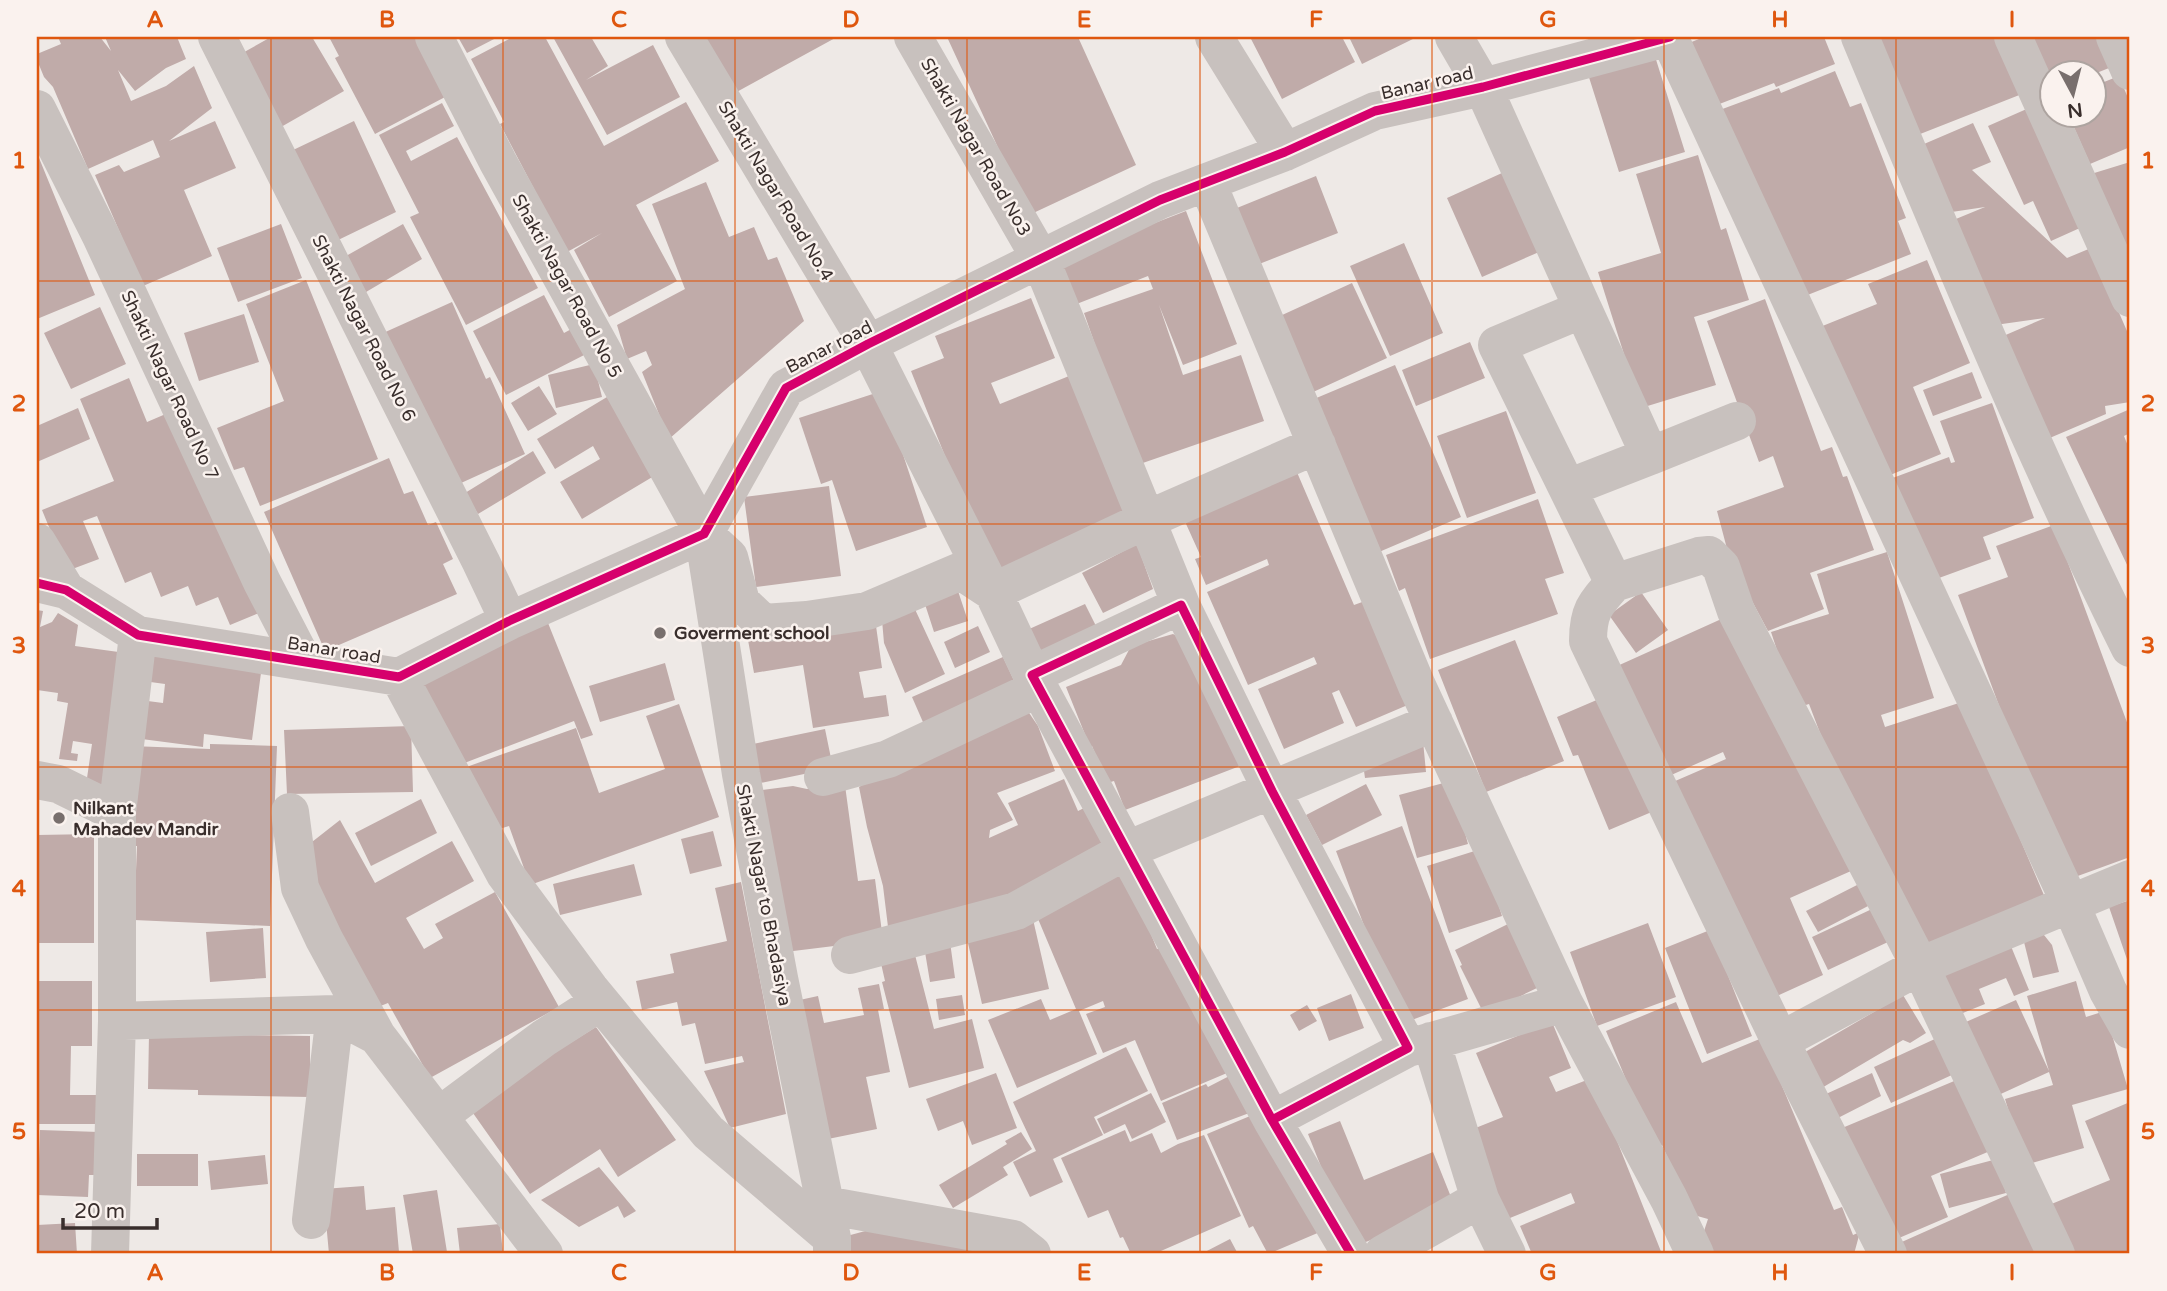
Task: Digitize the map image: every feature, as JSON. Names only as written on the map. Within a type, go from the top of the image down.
[{"type":"street","name":"Shakti Nagar Road No 6","points":[[217,37],[509,621]]},
{"type":"street","name":"Shakti Nagar Road No 5","points":[[433,37],[498,162],[704,534]]},
{"type":"street","name":"Shakti Nagar Road No.4","points":[[684,37],[868,344],[1036,681],[1272,1120],[1351,1254]]},
{"type":"street","name":"Shakti Nagar Road No3","points":[[913,37],[1040,258],[1181,605],[1272,791],[1420,1045],[1480,1199],[1507,1254]]},
{"type":"street","points":[[1214,37],[1285,152]]},
{"type":"street","points":[[1454,37],[1483,87],[1650,456]]},
{"type":"street","name":"Banar road","points":[[51,587],[138,635],[399,677],[509,621],[704,534],[786,387],[868,344],[1160,200],[1285,152],[1375,111],[1483,87],[1670,37]]},
{"type":"street","points":[[1670,37],[2071,905],[2108,991],[2130,1030]]},
{"type":"street","points":[[1860,37],[2006,386],[2130,648]]},
{"type":"street","points":[[2013,37],[2130,298]]},
{"type":"street","points":[[2115,37],[2130,71]]},
{"type":"street","name":"Shakti Nagar Road No 7","points":[[37,109],[101,236],[262,582],[303,661]]},
{"type":"street","points":[[1207,182],[1434,722],[1564,1003],[1669,1199],[1695,1254]]},
{"type":"street","points":[[1583,309],[1497,345],[1614,583]]},
{"type":"street","points":[[1568,488],[1737,421]]},
{"type":"street","points":[[704,534],[729,557],[741,602],[763,624],[807,620],[867,611],[961,571],[993,592],[1146,520],[1317,445]]},
{"type":"street","name":"Shakti Nagar to Bhadasiya","points":[[704,534],[751,828],[830,1232]]},
{"type":"street","points":[[37,541],[51,587]]},
{"type":"street","points":[[1888,1254],[1780,1041],[1588,641],[1588,624],[1593,607],[1614,583],[1699,556],[1709,555],[1721,567],[1736,611],[1920,966],[2056,1254]]},
{"type":"street","points":[[823,777],[888,760],[1181,605]]},
{"type":"street","points":[[110,1254],[117,1021],[117,813],[138,635]]},
{"type":"street","points":[[399,677],[505,874],[600,1002],[709,1132],[830,1232],[1013,1239],[1032,1254]]},
{"type":"street","points":[[850,955],[1016,911],[1127,850],[1434,722]]},
{"type":"street","points":[[37,779],[58,784],[117,813]]},
{"type":"street","points":[[290,812],[300,888],[324,939],[377,1036],[544,1254]]},
{"type":"street","points":[[1780,1041],[1920,966],[2130,878]]},
{"type":"street","points":[[439,1116],[544,1038],[600,1002]]},
{"type":"street","points":[[1272,1120],[1420,1045],[1564,1003]]},
{"type":"street","points":[[117,1021],[335,1014],[377,1036]]},
{"type":"street","points":[[311,1220],[335,1014]]},
{"type":"street","points":[[1383,1254],[1480,1199]]},
{"type":"building","points":[[58,37],[100,37],[111,51],[105,37],[177,37],[186,59],[166,68],[135,91],[118,70],[131,101],[166,86],[194,66],[212,108],[169,141],[215,121],[236,168],[184,190],[212,256],[143,286],[95,175],[119,165],[124,172],[160,157],[153,140],[88,169],[53,87],[44,77],[37,60],[37,54],[61,44]]},
{"type":"building","points":[[271,37],[312,37],[344,91],[281,127],[239,55]]},
{"type":"building","points":[[329,37],[415,37],[447,96],[375,134],[335,58],[339,56]]},
{"type":"building","points":[[458,37],[498,37],[467,53]]},
{"type":"building","points":[[513,37],[545,37],[604,146],[686,102],[719,161],[636,205],[677,281],[609,317],[574,250],[602,233],[567,252],[500,124],[504,122],[471,59]]},
{"type":"building","points":[[553,37],[591,37],[608,66],[586,80],[653,45],[680,97],[607,135]]},
{"type":"building","points":[[702,37],[837,37],[722,100]]},
{"type":"building","points":[[947,37],[1078,37],[1136,165],[1029,215]]},
{"type":"building","points":[[1250,37],[1342,37],[1355,62],[1282,99]]},
{"type":"building","points":[[1349,37],[1417,37],[1362,64]]},
{"type":"building","points":[[1704,37],[1824,37],[1835,64],[1776,87],[1774,83],[1709,108],[1684,45]]},
{"type":"building","points":[[1864,37],[2007,37],[2027,92],[1910,138]]},
{"type":"building","points":[[2027,37],[2109,37],[2119,64],[2108,68],[2108,60],[2038,62]]},
{"type":"building","points":[[1653,50],[1685,152],[1619,172],[1587,71]]},
{"type":"building","points":[[1835,71],[1850,107],[1861,103],[1906,218],[1898,221],[1911,254],[1800,298],[1717,111],[1779,88],[1781,93]]},
{"type":"building","points":[[2119,76],[2130,103],[2130,147],[2090,164],[2075,130],[2108,130],[2108,80]]},
{"type":"building","points":[[442,103],[454,126],[406,151],[411,161],[457,137],[538,288],[466,325],[410,217],[419,213],[379,135]]},
{"type":"building","points":[[2038,104],[2038,130],[2050,130],[2091,223],[2051,241],[2033,201],[2024,205],[1988,126]]},
{"type":"building","points":[[354,121],[396,212],[334,242],[291,151]]},
{"type":"building","points":[[1973,123],[1991,162],[1972,170],[2067,258],[2091,248],[2130,338],[2130,402],[2105,406],[2106,414],[2045,440],[2001,337],[2045,318],[1995,325],[1951,221],[1985,207],[1945,213],[1917,147]]},
{"type":"building","points":[[37,153],[95,295],[37,319]]},
{"type":"building","points":[[1698,155],[1721,230],[1726,228],[1749,300],[1694,317],[1716,385],[1641,408],[1598,272],[1661,253],[1636,174]]},
{"type":"building","points":[[2130,162],[2130,271],[2091,174]]},
{"type":"building","points":[[1502,173],[1539,252],[1482,277],[1447,198]]},
{"type":"building","points":[[1316,176],[1338,233],[1254,266],[1232,210]]},
{"type":"building","points":[[706,182],[729,237],[754,227],[768,260],[777,257],[804,321],[669,439],[642,372],[652,365],[646,351],[627,359],[617,325],[685,289],[652,204]]},
{"type":"building","points":[[1186,211],[1237,344],[1183,365],[1159,305],[1183,375],[1241,355],[1264,421],[1137,465],[1084,313],[1153,289],[1148,276],[1069,307],[1051,263]]},
{"type":"building","points":[[281,224],[302,278],[238,302],[217,248]]},
{"type":"building","points":[[403,224],[422,259],[366,292],[346,256]]},
{"type":"building","points":[[1404,243],[1443,333],[1390,356],[1350,266]]},
{"type":"building","points":[[1927,260],[1970,363],[1913,387],[1941,454],[1883,478],[1820,327],[1877,304],[1868,284]]},
{"type":"building","points":[[306,280],[378,459],[260,506],[244,467],[234,470],[217,428],[284,401],[246,304]]},
{"type":"building","points":[[1352,283],[1387,358],[1311,393],[1280,316]]},
{"type":"building","points":[[544,295],[564,333],[577,326],[590,352],[506,395],[473,331]]},
{"type":"building","points":[[1031,298],[1055,358],[991,383],[1000,404],[1074,374],[1132,521],[993,576],[911,371],[944,358],[935,336]]},
{"type":"building","points":[[1765,299],[1821,451],[1832,447],[1843,477],[1847,476],[1874,550],[1810,573],[1824,609],[1768,631],[1730,560],[1717,511],[1784,487],[1773,456],[1759,462],[1707,321]]},
{"type":"building","points":[[452,302],[486,379],[490,377],[525,454],[450,488],[381,334]]},
{"type":"building","points":[[100,307],[126,364],[71,389],[44,333]]},
{"type":"building","points":[[244,314],[259,362],[199,381],[184,333]]},
{"type":"building","points":[[1470,342],[1485,378],[1416,406],[1402,370]]},
{"type":"building","points":[[594,364],[602,397],[556,408],[548,375]]},
{"type":"building","points":[[1395,365],[1461,517],[1379,552],[1314,399]]},
{"type":"building","points":[[1972,372],[1982,398],[1933,416],[1923,390]]},
{"type":"building","points":[[129,378],[147,422],[175,410],[259,613],[230,625],[218,597],[196,606],[188,586],[161,597],[151,572],[125,583],[97,516],[83,521],[99,559],[67,571],[42,510],[114,481],[80,399]]},
{"type":"building","points":[[539,386],[557,414],[528,431],[511,403]]},
{"type":"building","points":[[882,391],[927,527],[856,551],[832,480],[821,484],[799,418]]},
{"type":"building","points":[[607,397],[654,476],[582,519],[560,482],[600,459],[593,446],[555,469],[537,439]]},
{"type":"building","points":[[1992,403],[2034,518],[1983,537],[1991,559],[1928,582],[1890,479],[1949,457],[1951,463],[1955,462],[1940,421]]},
{"type":"building","points":[[78,408],[90,439],[37,462],[37,426]]},
{"type":"building","points":[[2130,409],[2130,433],[2124,436],[2130,451],[2130,571],[2066,437]]},
{"type":"building","points":[[1506,411],[1536,493],[1467,518],[1437,436]]},
{"type":"building","points":[[533,451],[546,473],[478,514],[465,493]]},
{"type":"building","points":[[389,458],[404,494],[413,491],[428,525],[436,522],[453,559],[443,564],[457,594],[325,651],[264,512]]},
{"type":"building","points":[[1293,463],[1354,605],[1365,601],[1410,704],[1356,727],[1339,690],[1332,693],[1344,723],[1284,749],[1258,689],[1317,664],[1314,657],[1248,685],[1207,592],[1269,565],[1267,559],[1206,585],[1195,559],[1201,557],[1182,515]]},
{"type":"building","points":[[829,486],[841,576],[756,587],[744,497]]},
{"type":"building","points":[[1538,499],[1564,573],[1545,579],[1558,614],[1430,659],[1405,588],[1399,591],[1386,555]]},
{"type":"building","points":[[2054,525],[2128,725],[2130,724],[2130,857],[2064,881],[1958,595],[2008,577],[1996,546]]},
{"type":"building","points":[[1137,544],[1153,589],[1103,613],[1082,573]]},
{"type":"building","points":[[1887,552],[1934,698],[1881,715],[1885,727],[1962,702],[2046,900],[1929,946],[1852,817],[1809,704],[1796,708],[1771,632],[1829,614],[1817,574]]},
{"type":"building","points":[[956,585],[968,621],[934,632],[922,595]]},
{"type":"building","points":[[1641,592],[1668,630],[1636,653],[1609,615]]},
{"type":"building","points":[[1085,604],[1097,628],[1037,658],[1027,630]]},
{"type":"building","points":[[913,605],[945,674],[905,693],[884,643],[882,620]]},
{"type":"building","points":[[37,610],[43,611],[40,627],[52,622],[58,613],[78,625],[75,646],[133,654],[112,790],[87,778],[92,744],[73,741],[71,753],[78,754],[77,761],[59,759],[68,703],[57,701],[58,693],[37,690]]},
{"type":"building","points":[[1728,616],[1851,871],[1790,898],[1823,975],[1768,1000],[1666,785],[1726,759],[1723,752],[1660,780],[1615,667]]},
{"type":"building","points":[[875,619],[882,668],[859,672],[864,698],[886,695],[889,716],[813,728],[803,665],[754,673],[748,640]]},
{"type":"building","points":[[548,623],[593,735],[581,739],[574,721],[454,767],[412,675]]},
{"type":"building","points":[[978,626],[990,652],[955,668],[944,642]]},
{"type":"building","points":[[143,629],[263,658],[252,740],[204,734],[203,747],[134,738],[140,700],[163,703],[165,684],[136,680]]},
{"type":"building","points":[[1173,634],[1182,639],[1240,766],[1125,810],[1114,781],[1107,783],[1066,687],[1121,665],[1131,646]]},
{"type":"building","points":[[1515,640],[1564,761],[1486,792],[1438,670]]},
{"type":"building","points":[[1003,657],[1018,689],[926,729],[912,697]]},
{"type":"building","points":[[665,663],[675,700],[600,722],[589,686]]},
{"type":"building","points":[[1606,696],[1654,811],[1609,830],[1578,755],[1573,756],[1557,717]]},
{"type":"building","points":[[679,704],[719,817],[530,885],[509,826],[496,830],[458,770],[576,728],[599,793],[665,769],[646,716]]},
{"type":"building","points":[[1025,707],[1038,726],[1055,771],[997,793],[1013,820],[990,830],[989,838],[1018,825],[1008,803],[1064,779],[1078,811],[1090,805],[1109,849],[1024,889],[889,935],[883,886],[859,787]]},
{"type":"building","points":[[411,726],[413,792],[287,794],[284,730]]},
{"type":"building","points":[[825,729],[833,768],[751,785],[743,746]]},
{"type":"building","points":[[1423,741],[1426,772],[1365,778],[1363,764]]},
{"type":"building","points":[[210,744],[277,746],[270,926],[134,920],[137,846],[126,846],[131,746],[210,749]]},
{"type":"building","points":[[844,778],[858,881],[875,879],[883,940],[777,953],[753,791],[793,786],[807,789]]},
{"type":"building","points":[[1451,781],[1468,844],[1417,858],[1399,795]]},
{"type":"building","points":[[1366,784],[1382,815],[1322,845],[1306,815]]},
{"type":"building","points":[[421,799],[437,833],[371,866],[355,833]]},
{"type":"building","points":[[340,820],[375,883],[452,841],[474,881],[406,918],[424,949],[443,938],[435,924],[495,892],[559,1007],[430,1078],[388,1003],[378,1007],[347,950],[303,849]]},
{"type":"building","points":[[1402,826],[1468,999],[1401,1024],[1336,851]]},
{"type":"building","points":[[713,831],[722,866],[690,874],[681,839]]},
{"type":"building","points":[[94,834],[94,943],[37,943],[37,835]]},
{"type":"building","points":[[1481,849],[1502,916],[1449,933],[1427,866]]},
{"type":"building","points":[[634,864],[642,895],[560,915],[553,884]]},
{"type":"building","points":[[1124,868],[1157,949],[1172,943],[1227,1073],[1161,1101],[1135,1040],[1103,1053],[1086,1014],[1105,1007],[1103,1001],[1079,1011],[1097,1054],[1017,1088],[988,1020],[1041,999],[1050,1020],[1076,1009],[1033,907]]},
{"type":"building","points":[[741,882],[786,1114],[730,1128],[704,1071],[744,1062],[742,1056],[705,1064],[695,1023],[682,1026],[677,1002],[642,1010],[636,981],[674,973],[670,954],[727,941],[715,888]]},
{"type":"building","points":[[1859,884],[1870,905],[1818,932],[1806,911]]},
{"type":"building","points":[[2130,900],[2130,968],[2109,907]]},
{"type":"building","points":[[1872,909],[1888,942],[1828,970],[1812,937]]},
{"type":"building","points":[[1032,915],[1049,989],[982,1004],[965,930]]},
{"type":"building","points":[[1648,923],[1676,997],[1597,1026],[1570,952]]},
{"type":"building","points":[[1508,924],[1539,987],[1484,1014],[1455,950]]},
{"type":"building","points":[[263,928],[266,978],[210,982],[206,932]]},
{"type":"building","points":[[1710,930],[1752,1036],[1707,1054],[1665,948]]},
{"type":"building","points":[[2040,930],[2052,945],[2059,972],[2033,978],[2022,934]]},
{"type":"building","points":[[2008,939],[2029,990],[2014,996],[2006,978],[1979,989],[1985,1004],[1953,1017],[1934,968]]},
{"type":"building","points":[[950,942],[955,978],[930,982],[924,946]]},
{"type":"building","points":[[914,951],[934,1029],[972,1019],[984,1068],[909,1088],[882,982],[885,981],[880,959]]},
{"type":"building","points":[[37,981],[92,981],[92,1046],[71,1046],[70,1095],[101,1095],[100,1124],[37,1124]]},
{"type":"building","points":[[2076,981],[2086,1017],[2105,1011],[2128,1089],[2072,1105],[2084,1148],[2025,1165],[2005,1099],[2053,1085],[2049,1072],[1992,1098],[1959,1025],[2016,1000],[2049,1071],[2027,996]]},
{"type":"building","points":[[879,984],[884,1009],[878,1010],[890,1072],[866,1077],[877,1129],[823,1140],[795,1001],[818,996],[824,1023],[864,1015],[858,988]]},
{"type":"building","points":[[1351,994],[1364,1028],[1329,1041],[1317,1008]]},
{"type":"building","points":[[962,995],[965,1015],[939,1020],[936,999]]},
{"type":"building","points":[[1903,995],[1926,1033],[1910,1043],[1903,1040],[1820,1089],[1800,1055]]},
{"type":"building","points":[[1676,1002],[1702,1063],[1762,1038],[1834,1210],[1842,1207],[1853,1235],[1860,1232],[1854,1254],[1712,1254],[1703,1234],[1708,1219],[1683,1212],[1681,1189],[1662,1145],[1654,1148],[1606,1031]]},
{"type":"building","points":[[1307,1005],[1317,1021],[1299,1031],[1290,1015]]},
{"type":"building","points":[[1552,1022],[1571,1068],[1549,1077],[1556,1092],[1592,1078],[1662,1254],[1532,1254],[1520,1226],[1575,1203],[1571,1193],[1505,1220],[1468,1131],[1503,1117],[1476,1053]]},
{"type":"building","points":[[596,1027],[676,1140],[618,1177],[600,1149],[530,1194],[468,1106]]},
{"type":"building","points":[[149,1034],[310,1036],[310,1097],[198,1095],[198,1090],[148,1089]]},
{"type":"building","points":[[1937,1038],[1954,1074],[1891,1103],[1874,1067]]},
{"type":"building","points":[[1126,1047],[1148,1091],[1094,1117],[1103,1135],[1053,1159],[1063,1182],[1030,1197],[1013,1162],[1036,1151],[1013,1102]]},
{"type":"building","points":[[1239,1071],[1260,1109],[1177,1140],[1162,1103],[1206,1084],[1208,1087]]},
{"type":"building","points":[[996,1073],[1017,1128],[972,1145],[963,1121],[938,1131],[926,1099]]},
{"type":"building","points":[[1872,1073],[1881,1096],[1834,1120],[1826,1094]]},
{"type":"building","points":[[1959,1079],[1990,1151],[1931,1176],[1948,1217],[1892,1241],[1835,1131]]},
{"type":"building","points":[[1151,1093],[1166,1122],[1132,1139],[1125,1124],[1104,1134],[1097,1119]]},
{"type":"building","points":[[2130,1102],[2130,1254],[2070,1254],[2049,1205],[2110,1180],[2085,1121]]},
{"type":"building","points":[[1262,1111],[1327,1229],[1268,1254],[1253,1226],[1249,1228],[1207,1134]]},
{"type":"building","points":[[1340,1121],[1364,1180],[1433,1152],[1455,1207],[1353,1247],[1308,1134]]},
{"type":"building","points":[[40,1130],[99,1132],[98,1175],[89,1175],[88,1197],[37,1195]]},
{"type":"building","points":[[1125,1130],[1130,1142],[1152,1133],[1161,1153],[1204,1135],[1241,1216],[1154,1254],[1131,1254],[1123,1237],[1120,1238],[1108,1210],[1088,1218],[1061,1158]]},
{"type":"building","points":[[1021,1132],[1032,1149],[1003,1167],[1008,1175],[953,1208],[939,1185],[1007,1144],[1005,1141]]},
{"type":"building","points":[[137,1154],[198,1154],[198,1186],[137,1186]]},
{"type":"building","points":[[265,1155],[268,1184],[211,1190],[208,1161]]},
{"type":"building","points":[[1997,1159],[2006,1193],[1949,1208],[1940,1174]]},
{"type":"building","points":[[599,1167],[636,1211],[624,1218],[618,1206],[579,1227],[541,1200]]},
{"type":"building","points":[[364,1186],[366,1210],[395,1207],[399,1252],[329,1254],[323,1189]]},
{"type":"building","points":[[437,1190],[447,1252],[413,1254],[403,1195]]},
{"type":"building","points":[[2014,1192],[2042,1254],[1899,1254],[1895,1245]]},
{"type":"building","points":[[75,1223],[77,1254],[37,1254],[37,1225]]},
{"type":"building","points":[[500,1224],[503,1254],[460,1254],[457,1228]]},
{"type":"building","points":[[884,1226],[1015,1254],[848,1254],[843,1237]]},
{"type":"building","points":[[1230,1239],[1238,1254],[1201,1254]]},
{"type":"cycle path","points":[[37,583],[66,590],[138,635],[399,677],[509,621],[704,534],[786,388],[868,344],[1160,200],[1285,152],[1375,111],[1483,87],[1670,37]]},
{"type":"cycle path","points":[[1272,1120],[1408,1048],[1272,791],[1181,605],[1032,675],[1272,1120],[1351,1254]]},
{"type":"place","name":"Goverment school","points":[[660,633]]},
{"type":"place","name":"Nilkant Mahadev Mandir","points":[[59,818]]}]
